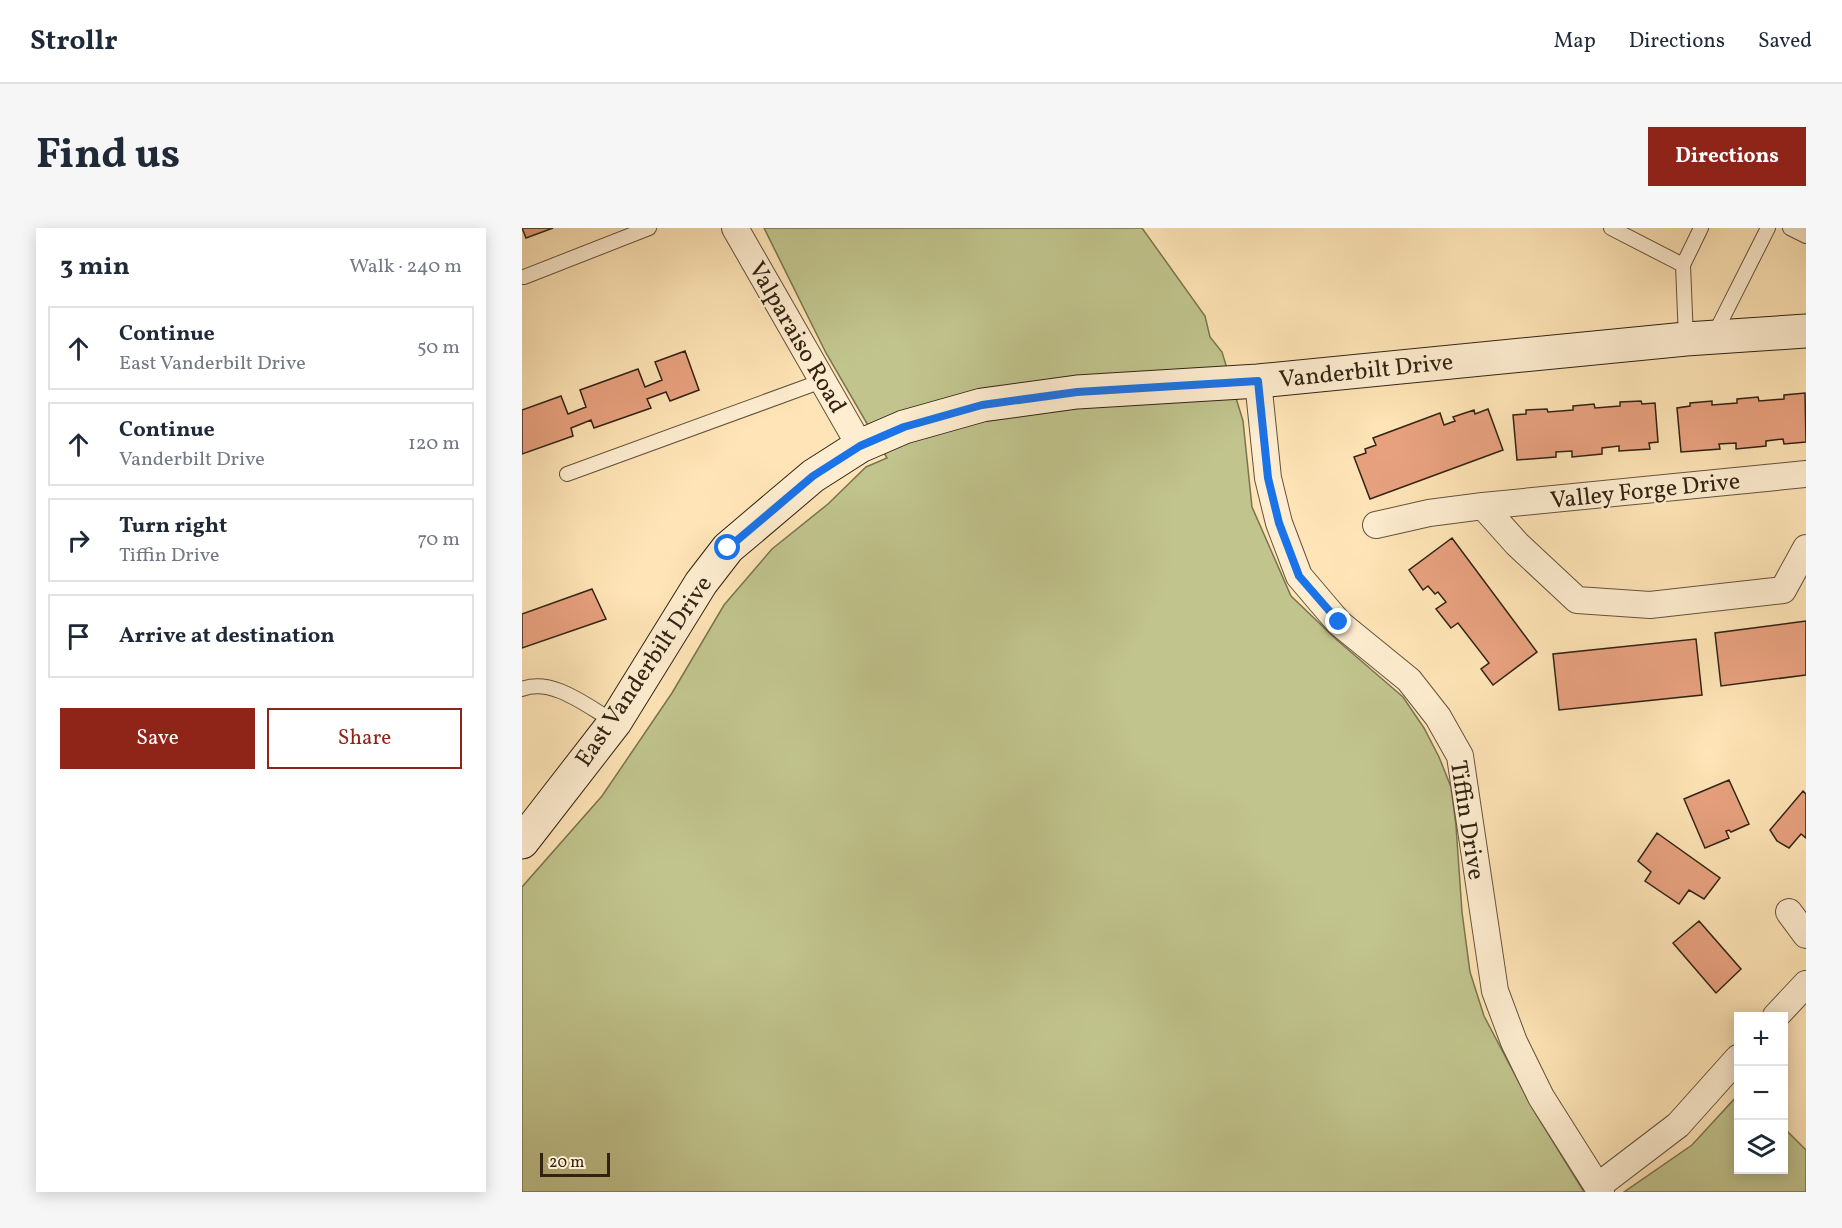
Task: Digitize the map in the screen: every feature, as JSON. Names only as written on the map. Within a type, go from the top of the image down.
[{"type":"street","name":"Valparaiso Road","points":[[735,228],[860,446]]},
{"type":"street","name":"Vanderbilt Drive","points":[[860,446],[904,427],[982,405],[1077,392],[1258,381],[1699,338],[1806,331]]},
{"type":"street","name":"Tiffin Drive","points":[[1258,381],[1268,478],[1279,523],[1299,576],[1339,622],[1409,680],[1438,717],[1460,756],[1495,991],[1514,1042],[1541,1096],[1599,1189]]},
{"type":"street","name":"East Vanderbilt Drive","points":[[522,842],[615,723],[701,583],[728,548],[813,476],[860,446]]},
{"type":"street","name":"Valley Forge Drive","points":[[1376,525],[1429,513],[1483,506],[1806,474]]},
{"type":"street","points":[[1483,506],[1517,544],[1576,600],[1650,605],[1783,590],[1806,548]]},
{"type":"street","points":[[1789,912],[1806,935]]},
{"type":"street","points":[[1781,1012],[1806,984]]},
{"type":"street","points":[[1599,1189],[1678,1125],[1734,1062]]},
{"type":"lane","points":[[524,276],[649,228]]},
{"type":"lane","points":[[1611,228],[1683,265]]},
{"type":"lane","points":[[1699,338],[1683,265],[1701,228]]},
{"type":"lane","points":[[1699,338],[1768,228]]},
{"type":"lane","points":[[1790,228],[1806,236]]},
{"type":"lane","points":[[567,474],[822,381]]},
{"type":"lane","points":[[522,689],[543,687],[558,690],[615,723]]},
{"type":"green space","points":[[764,228],[1142,228],[1205,316],[1210,337],[1222,352],[1243,421],[1252,507],[1291,596],[1337,640],[1403,697],[1424,728],[1439,757],[1451,787],[1462,912],[1470,972],[1484,1016],[1534,1111],[1584,1192],[522,1192],[522,887],[602,796],[672,693],[724,605],[772,549],[828,504],[866,467],[887,458],[826,353]]},
{"type":"green space","points":[[1734,1099],[1734,1174],[1788,1174],[1788,1132],[1806,1150],[1806,1192],[1624,1192],[1692,1145]]},
{"type":"building","points":[[522,228],[553,228],[526,238]]},
{"type":"building","points":[[685,351],[699,390],[670,401],[666,392],[647,399],[651,408],[594,428],[591,420],[571,428],[573,436],[522,454],[522,410],[561,396],[568,414],[586,407],[580,390],[638,369],[645,387],[662,380],[655,362]]},
{"type":"building","points":[[1805,393],[1806,442],[1784,444],[1783,439],[1766,441],[1766,446],[1736,449],[1736,443],[1719,444],[1720,449],[1681,452],[1677,408],[1690,406],[1690,403],[1712,401],[1712,405],[1737,403],[1737,399],[1758,397],[1759,401],[1784,399],[1784,395]]},
{"type":"building","points":[[1641,401],[1642,404],[1655,403],[1658,442],[1649,443],[1650,449],[1619,451],[1619,446],[1602,448],[1602,454],[1572,457],[1572,451],[1556,452],[1556,457],[1517,460],[1513,415],[1526,414],[1526,410],[1547,409],[1548,412],[1573,410],[1573,406],[1594,404],[1595,408],[1620,406],[1620,402]]},
{"type":"building","points":[[1488,409],[1503,450],[1370,499],[1354,457],[1366,453],[1365,449],[1376,445],[1373,438],[1440,413],[1444,425],[1455,421],[1453,417],[1474,410],[1475,414]]},
{"type":"building","points":[[1452,538],[1537,652],[1493,685],[1481,669],[1489,663],[1458,623],[1451,628],[1436,609],[1446,602],[1438,592],[1435,594],[1428,586],[1423,590],[1409,570]]},
{"type":"building","points":[[592,589],[606,619],[522,648],[522,614]]},
{"type":"building","points":[[1806,621],[1806,675],[1721,686],[1715,633]]},
{"type":"building","points":[[1696,639],[1702,695],[1559,710],[1553,654]]},
{"type":"building","points":[[1729,780],[1749,824],[1731,832],[1726,831],[1729,838],[1705,848],[1684,799]]},
{"type":"building","points":[[1803,791],[1806,794],[1806,838],[1801,834],[1789,848],[1777,841],[1770,830]]},
{"type":"building","points":[[1657,833],[1720,878],[1704,899],[1689,890],[1679,904],[1645,881],[1651,872],[1638,861]]},
{"type":"building","points":[[1699,921],[1741,969],[1716,993],[1673,943]]},
{"type":"route","points":[[728,548],[813,476],[860,446],[904,427],[982,405],[1077,392],[1258,381],[1268,478],[1279,523],[1299,576],[1339,622]]}]
